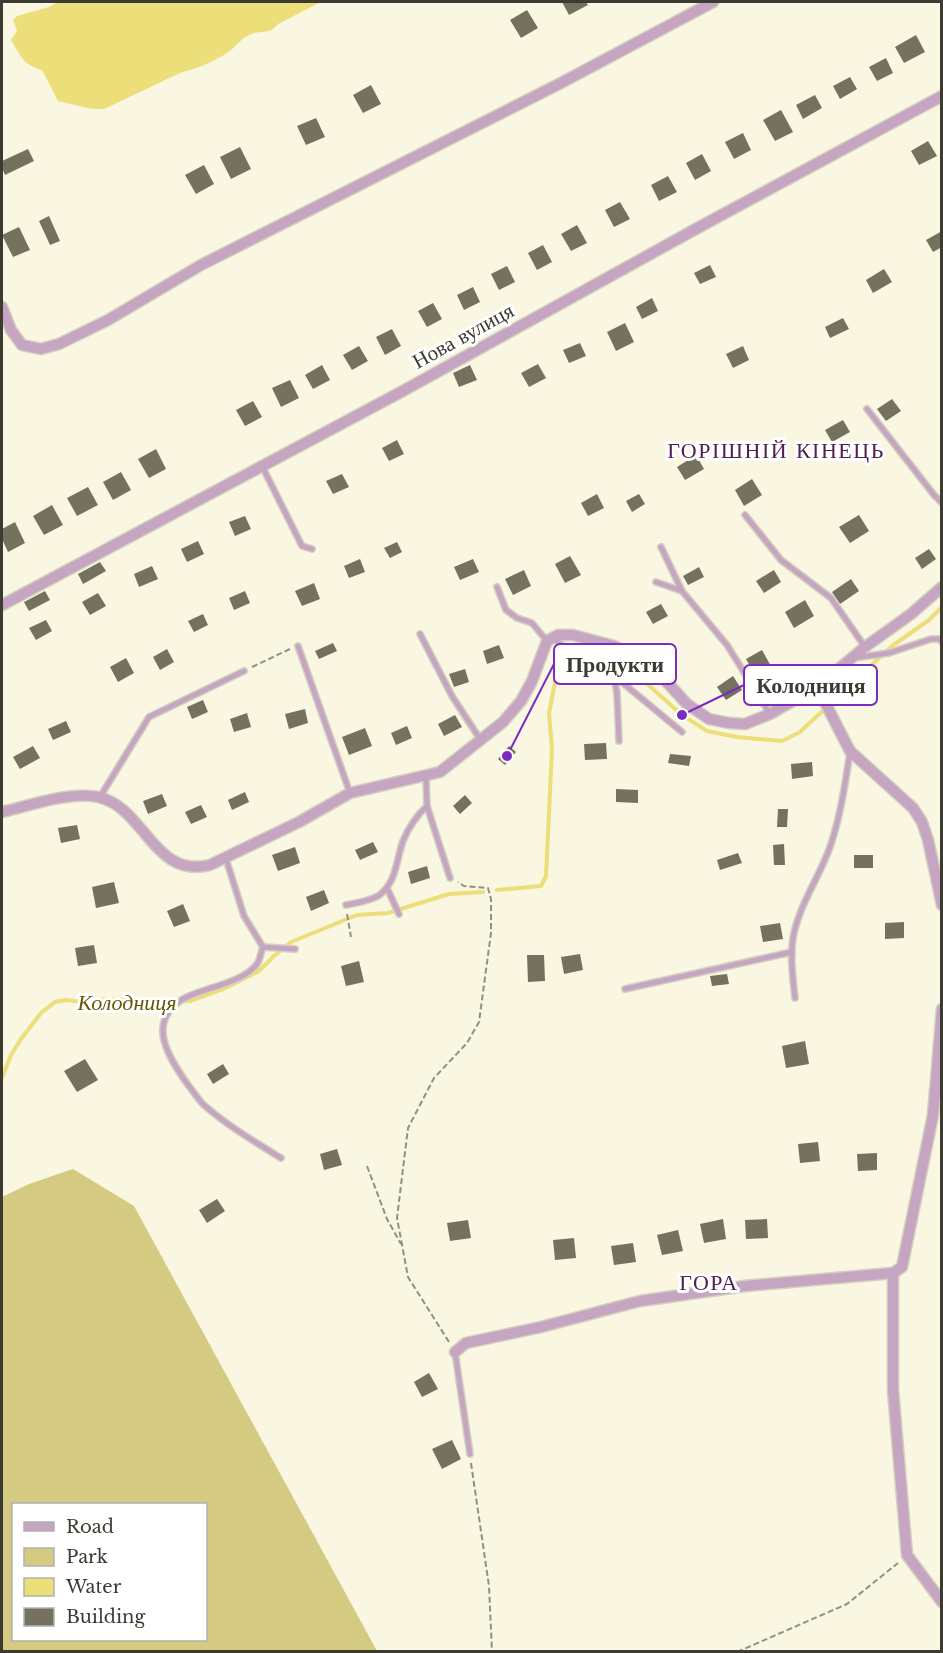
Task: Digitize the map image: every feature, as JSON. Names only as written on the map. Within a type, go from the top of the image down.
[{"type":"street","points":[[2,307],[11,330],[22,345],[41,349],[59,344],[108,320],[212,260],[559,84],[713,2]]},
{"type":"street","name":"Нова вулиця","points":[[2,605],[942,96]]},
{"type":"street","points":[[2,812],[85,795],[100,797],[115,805],[145,833],[165,856],[181,866],[197,868],[226,859],[350,793],[440,772],[503,722],[521,701],[553,640],[558,635],[573,635],[614,646],[637,658],[664,680],[687,704],[709,719],[746,724],[819,691],[854,658],[866,652],[942,587]]},
{"type":"street","points":[[819,691],[850,751],[913,808],[922,822],[942,905]]},
{"type":"street","points":[[455,1352],[466,1343],[541,1327],[640,1301],[746,1286],[893,1273],[902,1267],[933,1115],[942,1009]]},
{"type":"street","points":[[893,1273],[893,1390],[907,1556],[942,1602]]},
{"type":"lane","points":[[867,409],[942,503]]},
{"type":"lane","points":[[262,466],[302,546],[312,549]]},
{"type":"lane","points":[[745,515],[781,560],[831,598],[866,652],[889,653],[931,639],[939,639],[942,642]]},
{"type":"lane","points":[[661,547],[682,591],[727,645],[770,714]]},
{"type":"lane","points":[[656,582],[682,591]]},
{"type":"lane","points":[[497,587],[506,610],[517,618],[532,623],[576,658],[614,677],[682,732]]},
{"type":"lane","points":[[420,634],[452,696],[481,741]]},
{"type":"lane","points":[[298,646],[350,793]]},
{"type":"lane","points":[[100,797],[149,717],[244,671]]},
{"type":"lane","points":[[614,677],[619,741]]},
{"type":"lane","points":[[795,998],[792,952],[794,936],[831,844],[844,792],[850,751]]},
{"type":"lane","points":[[426,777],[427,806],[450,878]]},
{"type":"lane","points":[[346,905],[377,896],[387,888],[396,872],[402,842],[414,818],[427,806]]},
{"type":"lane","points":[[226,859],[244,916],[263,947]]},
{"type":"lane","points":[[387,888],[399,914]]},
{"type":"lane","points":[[263,947],[295,950]]},
{"type":"lane","points":[[263,947],[257,964],[239,978],[184,999],[172,1007],[162,1025],[162,1036],[179,1072],[203,1105],[235,1129],[281,1158]]},
{"type":"lane","points":[[625,989],[792,952]]},
{"type":"lane","points":[[455,1352],[470,1454]]},
{"type":"path","points":[[244,671],[298,646]]},
{"type":"path","points":[[450,878],[464,886],[488,888],[491,899],[490,933],[479,1022],[467,1043],[434,1078],[408,1128],[397,1218],[408,1277],[455,1352]]},
{"type":"path","points":[[346,905],[351,937]]},
{"type":"path","points":[[368,1167],[387,1219],[402,1247]]},
{"type":"path","points":[[470,1454],[489,1586],[492,1652]]},
{"type":"path","points":[[737,1652],[848,1604],[907,1556]]},
{"type":"green space","points":[[73,1169],[134,1206],[377,1651],[2,1651],[2,1197],[29,1184]]},
{"type":"water","points":[[58,2],[321,2],[278,24],[271,30],[253,33],[230,51],[210,62],[180,73],[104,109],[92,109],[58,101],[42,70],[26,63],[11,40],[17,31],[13,20],[17,16],[49,7]]},
{"type":"building","points":[[562,2],[586,2],[588,5],[569,15]]},
{"type":"building","points":[[527,10],[538,28],[521,38],[510,20]]},
{"type":"building","points":[[916,35],[925,52],[904,63],[895,47]]},
{"type":"building","points":[[886,58],[893,73],[877,81],[869,67]]},
{"type":"building","points":[[850,77],[857,89],[840,99],[833,86]]},
{"type":"building","points":[[371,85],[381,104],[363,113],[353,95]]},
{"type":"building","points":[[815,95],[822,108],[803,119],[796,105]]},
{"type":"building","points":[[781,110],[793,132],[775,141],[763,120]]},
{"type":"building","points":[[316,118],[325,137],[306,145],[297,126]]},
{"type":"building","points":[[743,133],[751,150],[734,159],[725,142]]},
{"type":"building","points":[[928,141],[937,156],[919,165],[911,151]]},
{"type":"building","points":[[240,147],[251,169],[231,179],[220,157]]},
{"type":"building","points":[[28,149],[34,161],[5,175],[2,161]]},
{"type":"building","points":[[702,154],[711,171],[695,180],[686,163]]},
{"type":"building","points":[[204,165],[214,184],[196,194],[185,175]]},
{"type":"building","points":[[668,176],[677,192],[659,201],[651,185]]},
{"type":"building","points":[[620,202],[630,219],[614,227],[605,210]]},
{"type":"building","points":[[49,216],[60,241],[50,245],[39,221]]},
{"type":"building","points":[[577,225],[587,243],[571,251],[561,234]]},
{"type":"building","points":[[19,227],[30,250],[13,257],[2,235]]},
{"type":"building","points":[[942,231],[942,247],[933,252],[926,240]]},
{"type":"building","points":[[543,245],[552,262],[537,270],[528,253]]},
{"type":"building","points":[[710,265],[716,277],[700,284],[694,273]]},
{"type":"building","points":[[507,266],[515,282],[499,290],[491,274]]},
{"type":"building","points":[[884,269],[892,282],[873,293],[866,280]]},
{"type":"building","points":[[473,287],[480,302],[464,310],[457,295]]},
{"type":"building","points":[[652,298],[658,311],[642,319],[636,307]]},
{"type":"building","points":[[433,303],[442,319],[427,327],[418,311]]},
{"type":"building","points":[[843,318],[849,329],[830,338],[825,327]]},
{"type":"building","points":[[625,323],[634,342],[616,351],[607,332]]},
{"type":"building","points":[[392,329],[401,346],[385,355],[376,337]]},
{"type":"building","points":[[580,343],[586,356],[569,363],[563,350]]},
{"type":"building","points":[[359,346],[368,361],[352,370],[343,355]]},
{"type":"building","points":[[743,346],[749,360],[733,368],[726,354]]},
{"type":"building","points":[[538,364],[546,378],[529,387],[521,373]]},
{"type":"building","points":[[322,365],[330,380],[313,389],[305,375]]},
{"type":"building","points":[[470,365],[477,380],[459,387],[453,373]]},
{"type":"building","points":[[290,380],[299,398],[281,407],[272,388]]},
{"type":"building","points":[[892,399],[901,411],[886,421],[877,409]]},
{"type":"building","points":[[253,401],[262,417],[245,426],[236,410]]},
{"type":"building","points":[[843,420],[850,432],[832,442],[825,430]]},
{"type":"building","points":[[397,440],[404,454],[389,461],[382,448]]},
{"type":"building","points":[[156,449],[166,469],[149,478],[138,459]]},
{"type":"building","points":[[696,455],[704,469],[685,480],[677,467]]},
{"type":"building","points":[[121,472],[131,490],[113,500],[103,482]]},
{"type":"building","points":[[342,474],[349,487],[333,494],[326,481]]},
{"type":"building","points":[[752,479],[762,495],[744,506],[735,490]]},
{"type":"building","points":[[88,487],[98,505],[77,516],[67,498]]},
{"type":"building","points":[[597,494],[604,508],[588,516],[581,503]]},
{"type":"building","points":[[639,494],[645,504],[632,512],[626,501]]},
{"type":"building","points":[[52,505],[63,525],[44,535],[33,516]]},
{"type":"building","points":[[859,515],[869,531],[850,543],[839,527]]},
{"type":"building","points":[[245,516],[251,529],[235,536],[229,522]]},
{"type":"building","points":[[15,522],[25,543],[8,552],[2,539],[2,529]]},
{"type":"building","points":[[198,541],[204,554],[187,562],[181,549]]},
{"type":"building","points":[[397,542],[402,552],[390,558],[384,548]]},
{"type":"building","points":[[929,549],[936,559],[922,569],[915,558]]},
{"type":"building","points":[[570,556],[581,575],[565,583],[555,564]]},
{"type":"building","points":[[360,559],[365,572],[349,578],[344,566]]},
{"type":"building","points":[[473,559],[479,572],[460,580],[454,567]]},
{"type":"building","points":[[100,562],[106,571],[83,584],[78,574]]},
{"type":"building","points":[[152,566],[158,579],[139,587],[134,574]]},
{"type":"building","points":[[699,567],[704,577],[688,585],[683,576]]},
{"type":"building","points":[[524,570],[531,586],[513,595],[505,579]]},
{"type":"building","points":[[774,570],[781,582],[764,593],[756,581]]},
{"type":"building","points":[[851,579],[859,591],[840,604],[832,592]]},
{"type":"building","points":[[314,583],[320,599],[302,606],[295,591]]},
{"type":"building","points":[[45,591],[50,600],[29,611],[24,602]]},
{"type":"building","points":[[245,591],[250,603],[234,610],[229,598]]},
{"type":"building","points":[[98,593],[106,606],[90,615],[82,602]]},
{"type":"building","points":[[805,600],[814,616],[794,628],[785,612]]},
{"type":"building","points":[[661,604],[668,616],[653,624],[646,612]]},
{"type":"building","points":[[203,614],[208,625],[194,632],[188,621]]},
{"type":"building","points":[[46,620],[52,631],[36,640],[29,628]]},
{"type":"building","points":[[333,643],[337,651],[319,659],[315,651]]},
{"type":"building","points":[[499,645],[504,658],[487,664],[483,651]]},
{"type":"building","points":[[167,649],[174,662],[160,670],[153,657]]},
{"type":"building","points":[[762,650],[772,668],[756,677],[746,659]]},
{"type":"building","points":[[126,658],[134,673],[118,682],[110,667]]},
{"type":"building","points":[[465,669],[469,682],[454,687],[449,674]]},
{"type":"building","points":[[733,676],[742,690],[726,700],[717,687]]},
{"type":"building","points":[[203,700],[208,712],[192,719],[187,707]]},
{"type":"building","points":[[305,709],[308,723],[289,729],[285,714]]},
{"type":"building","points":[[247,713],[251,727],[234,732],[230,719]]},
{"type":"building","points":[[455,715],[462,727],[444,736],[438,724]]},
{"type":"building","points":[[66,721],[71,732],[53,740],[48,729]]},
{"type":"building","points":[[407,726],[412,738],[396,745],[391,733]]},
{"type":"building","points":[[365,728],[372,746],[349,755],[342,737]]},
{"type":"building","points":[[606,743],[607,759],[585,760],[584,744]]},
{"type":"building","points":[[33,746],[40,758],[20,769],[13,757]]},
{"type":"building","points":[[509,746],[516,752],[505,765],[498,759]]},
{"type":"building","points":[[670,754],[691,756],[689,766],[668,763]]},
{"type":"building","points":[[812,762],[813,776],[792,779],[791,764]]},
{"type":"building","points":[[616,789],[638,790],[638,803],[616,802]]},
{"type":"building","points":[[245,792],[249,802],[232,810],[228,800]]},
{"type":"building","points":[[162,794],[167,806],[148,814],[143,801]]},
{"type":"building","points":[[465,795],[472,803],[460,814],[453,806]]},
{"type":"building","points":[[201,805],[207,817],[191,824],[185,812]]},
{"type":"building","points":[[778,809],[788,809],[787,827],[777,827]]},
{"type":"building","points":[[77,825],[80,839],[61,843],[58,828]]},
{"type":"building","points":[[373,842],[378,852],[360,860],[355,850]]},
{"type":"building","points":[[784,844],[785,865],[774,865],[773,845]]},
{"type":"building","points":[[295,847],[300,863],[278,871],[272,855]]},
{"type":"building","points":[[738,853],[742,863],[720,870],[717,860]]},
{"type":"building","points":[[854,855],[873,855],[873,868],[854,868]]},
{"type":"building","points":[[427,866],[430,878],[411,884],[408,872]]},
{"type":"building","points":[[114,882],[119,903],[96,908],[92,887]]},
{"type":"building","points":[[324,890],[329,903],[311,911],[306,897]]},
{"type":"building","points":[[183,904],[190,921],[174,927],[167,911]]},
{"type":"building","points":[[904,922],[904,938],[885,939],[885,923]]},
{"type":"building","points":[[780,923],[783,939],[763,942],[760,926]]},
{"type":"building","points":[[94,945],[97,963],[78,966],[75,948]]},
{"type":"building","points":[[580,954],[583,970],[564,974],[561,957]]},
{"type":"building","points":[[527,955],[544,955],[545,981],[528,982]]},
{"type":"building","points":[[359,961],[364,982],[346,986],[341,966]]},
{"type":"building","points":[[727,974],[729,984],[712,986],[710,976]]},
{"type":"building","points":[[805,1041],[809,1064],[786,1068],[782,1046]]},
{"type":"building","points":[[85,1059],[98,1080],[77,1092],[64,1071]]},
{"type":"building","points":[[223,1064],[229,1074],[213,1084],[207,1074]]},
{"type":"building","points":[[818,1142],[820,1161],[800,1163],[798,1144]]},
{"type":"building","points":[[337,1149],[342,1165],[324,1170],[320,1154]]},
{"type":"building","points":[[877,1153],[877,1170],[858,1171],[857,1154]]},
{"type":"building","points":[[217,1199],[225,1211],[207,1223],[199,1210]]},
{"type":"building","points":[[723,1219],[726,1239],[704,1243],[700,1224]]},
{"type":"building","points":[[767,1219],[768,1238],[746,1239],[745,1220]]},
{"type":"building","points":[[468,1220],[471,1238],[450,1241],[447,1223]]},
{"type":"building","points":[[678,1230],[683,1251],[662,1255],[657,1235]]},
{"type":"building","points":[[574,1238],[576,1258],[555,1260],[553,1240]]},
{"type":"building","points":[[633,1243],[636,1262],[614,1265],[611,1246]]},
{"type":"building","points":[[429,1373],[438,1389],[422,1397],[414,1382]]},
{"type":"building","points":[[452,1440],[461,1459],[442,1469],[432,1449]]},
{"type":"waterway","name":"Колодниця","points":[[497,890],[541,886],[546,876],[552,749],[549,713],[556,663],[564,650],[583,645],[608,651],[627,661],[645,682],[682,715],[707,731],[737,737],[782,741],[800,732],[892,646],[929,620],[942,607]]},
{"type":"waterway","name":"Колодниця","points":[[2,1078],[11,1055],[21,1039],[41,1013],[55,1002],[66,1000],[91,1003],[106,999],[190,1001],[228,987],[259,971],[291,942],[357,915],[388,913],[449,894],[483,892]]},
{"type":"place","name":"Колодниця","points":[[682,715]]},
{"type":"place","name":"Продукти","points":[[507,756]]},
{"type":"district","name":"ГОРІШНІЙ КІНЕЦЬ","points":[[776,450]]},
{"type":"district","name":"ГОРА","points":[[709,1282]]}]
